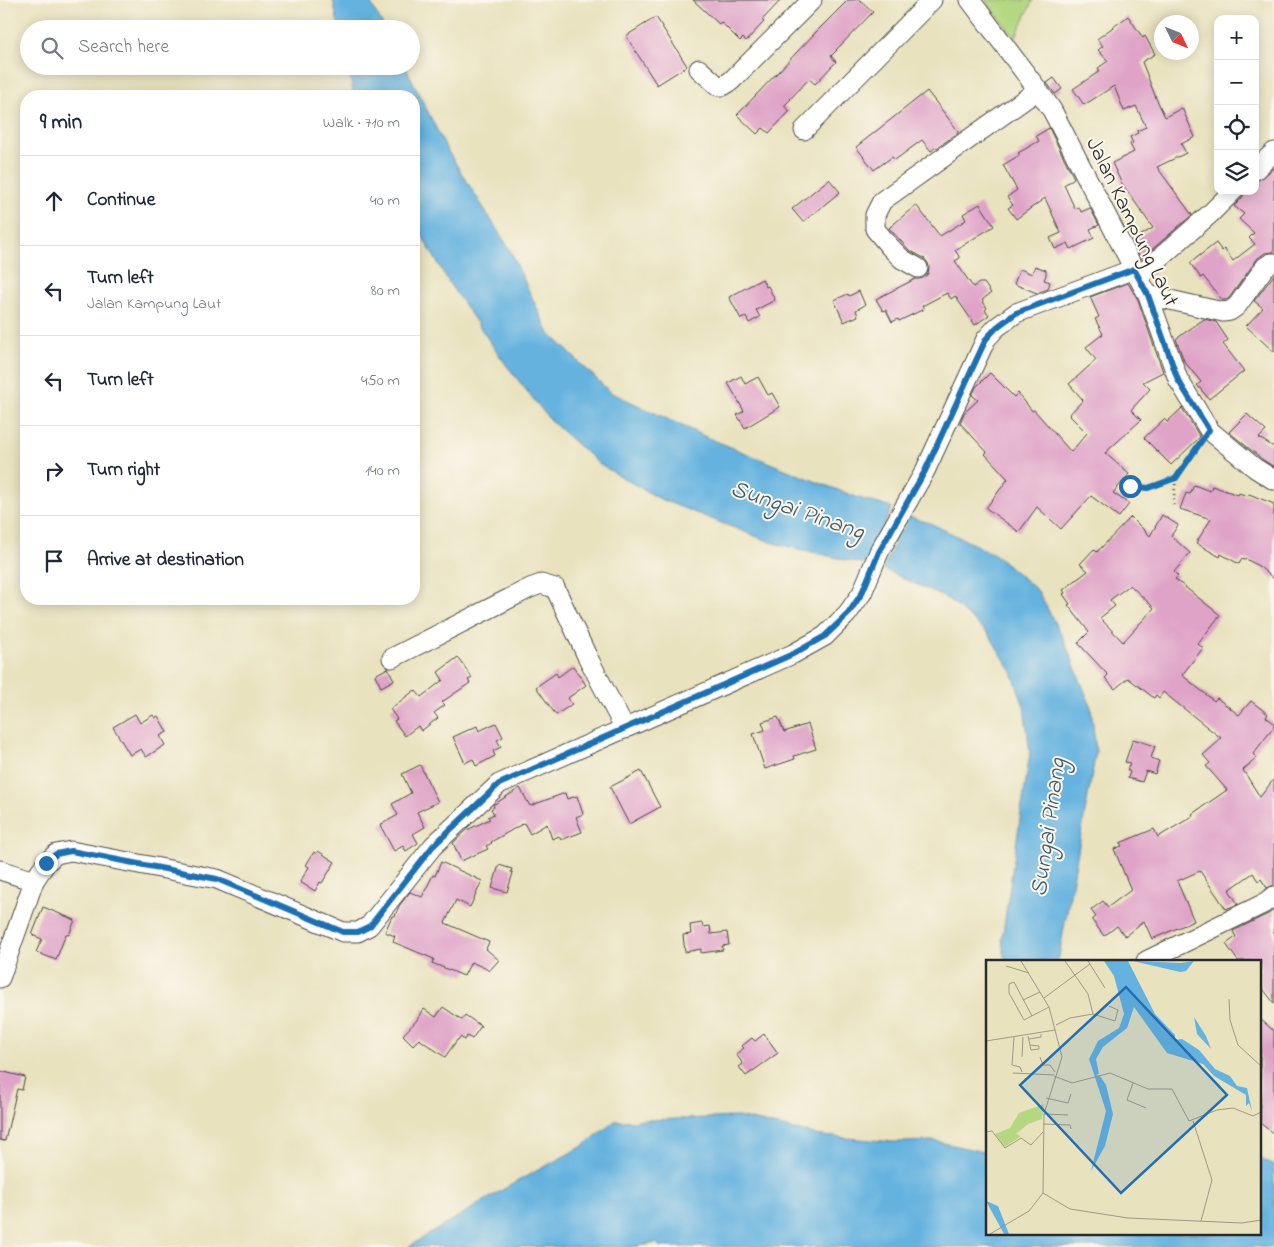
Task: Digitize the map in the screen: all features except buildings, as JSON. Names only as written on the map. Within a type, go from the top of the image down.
[{"type":"street","points":[[699,70],[718,86],[723,86],[731,81],[812,0]]},
{"type":"street","points":[[804,130],[932,0]]},
{"type":"street","name":"Jalan Kampung Laut","points":[[970,0],[1052,110],[1148,295],[1178,380],[1209,430],[1255,468],[1274,480]]},
{"type":"street","points":[[918,268],[902,259],[875,229],[875,215],[882,201],[1038,90]]},
{"type":"street","points":[[1259,166],[1274,152]]},
{"type":"street","points":[[0,978],[34,881],[46,863],[56,854],[71,851],[217,879],[343,932],[358,932],[370,926],[433,846],[499,784],[793,654],[825,636],[848,614],[862,593],[879,552],[925,471],[986,339],[997,327],[1016,313],[1136,273],[1211,214],[1229,195]]},
{"type":"street","points":[[1148,295],[1223,312],[1230,311],[1237,306],[1265,267],[1274,263]]},
{"type":"street","points":[[392,658],[530,588],[541,584],[555,588],[587,656],[625,729]]},
{"type":"street","points":[[0,870],[34,881]]},
{"type":"street","points":[[1148,960],[1263,904],[1274,896]]},
{"type":"path","points":[[1173,506],[1176,478],[1209,430]]},
{"type":"path","points":[[1130,486],[1148,488],[1176,478]]},
{"type":"green space","points":[[985,0],[1033,0],[1015,38]]},
{"type":"water","points":[[333,0],[369,0],[380,20],[337,20]]},
{"type":"water","points":[[349,75],[410,75],[417,90],[353,90]]},
{"type":"water","name":"Sungai Pinang","points":[[420,96],[447,150],[510,250],[548,332],[610,392],[706,437],[859,498],[892,508],[885,523],[902,532],[909,517],[930,523],[996,555],[1038,591],[1064,640],[1091,707],[1096,752],[1058,960],[1005,960],[1002,939],[1030,753],[1024,706],[1012,672],[988,633],[948,599],[883,569],[895,543],[880,536],[864,564],[773,543],[660,499],[599,464],[550,420],[507,366],[451,286],[420,232]]},
{"type":"water","points":[[738,1117],[822,1136],[896,1142],[935,1141],[986,1153],[986,1234],[1262,1234],[1262,1159],[1274,1166],[1274,1247],[660,1247],[656,1243],[632,1247],[408,1247],[514,1183],[583,1146],[615,1121]]},
{"type":"route","points":[[46,863],[56,854],[71,851],[217,879],[343,932],[358,932],[370,926],[433,846],[499,784],[793,654],[825,636],[848,614],[862,593],[879,552],[925,471],[986,339],[997,327],[1016,313],[1134,269],[1148,295],[1178,380],[1209,430],[1176,478],[1148,488],[1130,486]]}]
